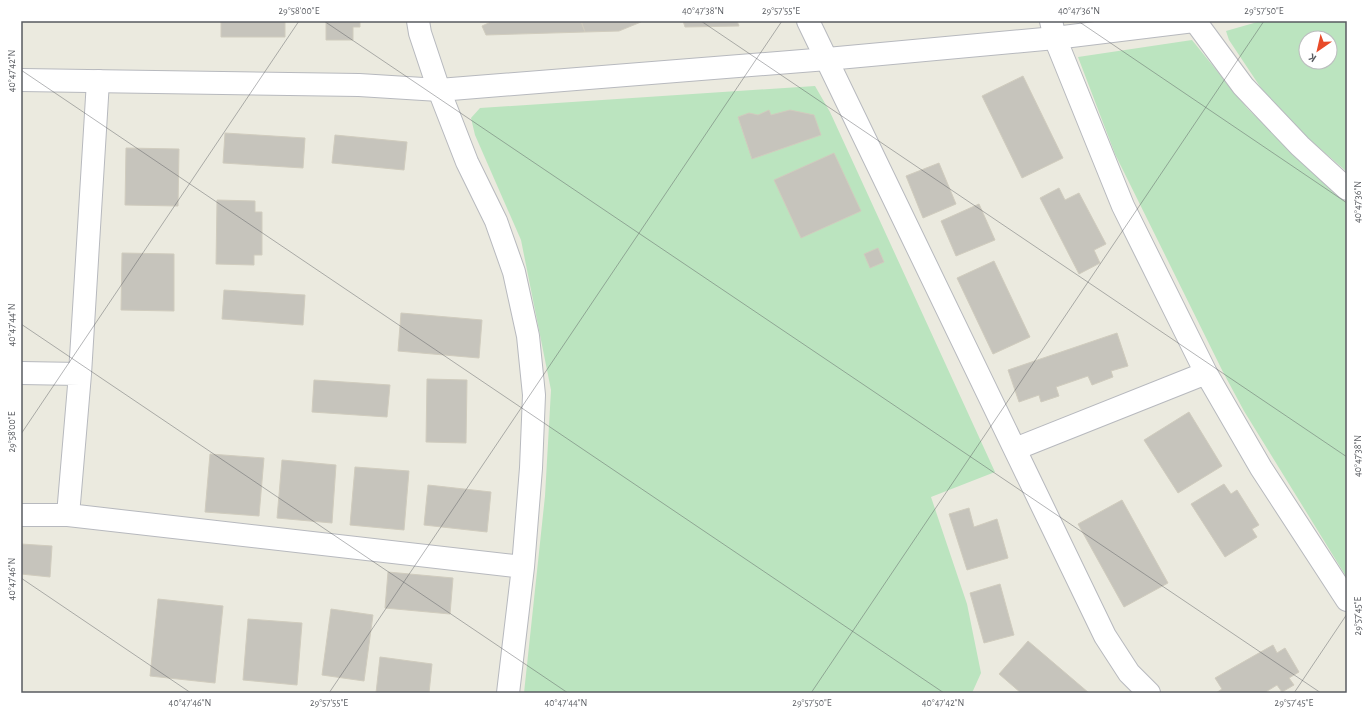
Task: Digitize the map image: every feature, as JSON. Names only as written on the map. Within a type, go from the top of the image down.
[{"type":"street","points":[[418,21],[420,33],[438,90],[467,162],[496,221],[514,272],[528,336],[534,395],[531,468],[523,567],[508,693]]},
{"type":"street","points":[[808,21],[1105,636],[1129,673],[1149,693]]},
{"type":"street","points":[[21,80],[359,85],[438,90],[827,59],[1053,30],[1195,21],[1243,86],[1300,146],[1347,189]]},
{"type":"street","points":[[1053,30],[1123,206],[1206,373],[1261,468],[1347,600]]},
{"type":"street","points":[[68,515],[80,374],[98,81]]},
{"type":"street","points":[[21,373],[80,374]]},
{"type":"street","points":[[1015,449],[1206,373]]},
{"type":"street","points":[[21,515],[68,515],[523,567]]},
{"type":"green space","points":[[1261,21],[1347,21],[1347,172],[1308,138],[1261,88],[1229,40],[1226,31]]},
{"type":"green space","points":[[1192,40],[1247,108],[1334,193],[1347,203],[1347,578],[1244,411],[1223,372],[1115,154],[1078,57]]},
{"type":"green space","points":[[815,86],[830,112],[995,472],[931,497],[967,604],[981,673],[972,693],[524,693],[545,496],[551,390],[521,240],[475,135],[471,118],[480,108]]},
{"type":"building","points":[[221,21],[285,21],[285,37],[221,37]]},
{"type":"building","points":[[326,21],[360,21],[360,27],[353,27],[353,40],[326,40]]},
{"type":"building","points":[[493,21],[581,21],[585,32],[486,35],[482,26]]},
{"type":"building","points":[[581,21],[641,22],[619,31],[585,32]]},
{"type":"building","points":[[683,21],[737,21],[739,26],[685,27]]},
{"type":"building","points":[[1023,76],[1063,158],[1022,178],[982,96]]},
{"type":"building","points":[[769,110],[771,115],[790,110],[814,115],[821,135],[752,159],[738,117],[749,113],[758,115]]},
{"type":"building","points":[[225,133],[305,138],[303,168],[223,163]]},
{"type":"building","points":[[335,135],[407,142],[404,170],[332,163]]},
{"type":"building","points":[[126,148],[179,149],[178,206],[125,205]]},
{"type":"building","points":[[834,153],[861,211],[801,238],[774,180]]},
{"type":"building","points":[[939,163],[956,204],[923,218],[906,176]]},
{"type":"building","points":[[1059,188],[1065,200],[1079,193],[1106,244],[1094,250],[1100,263],[1079,274],[1040,198]]},
{"type":"building","points":[[217,200],[255,201],[255,212],[262,212],[262,255],[254,255],[254,265],[216,264]]},
{"type":"building","points":[[979,204],[995,240],[956,256],[941,221]]},
{"type":"building","points":[[878,248],[884,262],[870,268],[864,254]]},
{"type":"building","points":[[122,253],[174,254],[174,311],[121,310]]},
{"type":"building","points":[[994,261],[1030,337],[993,354],[957,278]]},
{"type":"building","points":[[224,290],[305,295],[303,325],[222,319]]},
{"type":"building","points":[[401,313],[482,320],[479,358],[398,351]]},
{"type":"building","points":[[1117,333],[1128,366],[1111,371],[1113,377],[1092,385],[1088,376],[1056,387],[1059,396],[1041,402],[1039,395],[1019,402],[1008,370]]},
{"type":"building","points":[[427,379],[467,380],[466,443],[426,442]]},
{"type":"building","points":[[314,380],[390,385],[387,417],[312,412]]},
{"type":"building","points":[[1189,412],[1222,466],[1178,493],[1144,440]]},
{"type":"building","points":[[210,454],[264,458],[259,516],[205,512]]},
{"type":"building","points":[[282,460],[336,465],[332,523],[277,518]]},
{"type":"building","points":[[355,467],[409,471],[404,530],[350,525]]},
{"type":"building","points":[[1224,484],[1231,494],[1237,490],[1259,525],[1252,529],[1257,537],[1225,557],[1191,504]]},
{"type":"building","points":[[428,485],[491,492],[487,532],[424,525]]},
{"type":"building","points":[[1122,500],[1168,583],[1124,607],[1078,524]]},
{"type":"building","points":[[969,508],[974,527],[997,519],[1008,558],[967,570],[949,514]]},
{"type":"building","points":[[21,544],[52,546],[50,577],[21,574]]},
{"type":"building","points":[[388,572],[453,578],[450,614],[385,608]]},
{"type":"building","points":[[1000,584],[1014,635],[984,643],[970,593]]},
{"type":"building","points":[[158,599],[223,606],[215,683],[150,676]]},
{"type":"building","points":[[331,609],[373,615],[364,681],[322,675]]},
{"type":"building","points":[[248,619],[302,623],[297,685],[243,680]]},
{"type":"building","points":[[1028,641],[1089,693],[1021,693],[999,674]]},
{"type":"building","points":[[1273,645],[1277,653],[1285,648],[1299,672],[1289,678],[1294,685],[1282,692],[1277,685],[1264,693],[1216,693],[1222,689],[1215,678]]},
{"type":"building","points":[[380,657],[432,664],[429,693],[376,693]]}]
